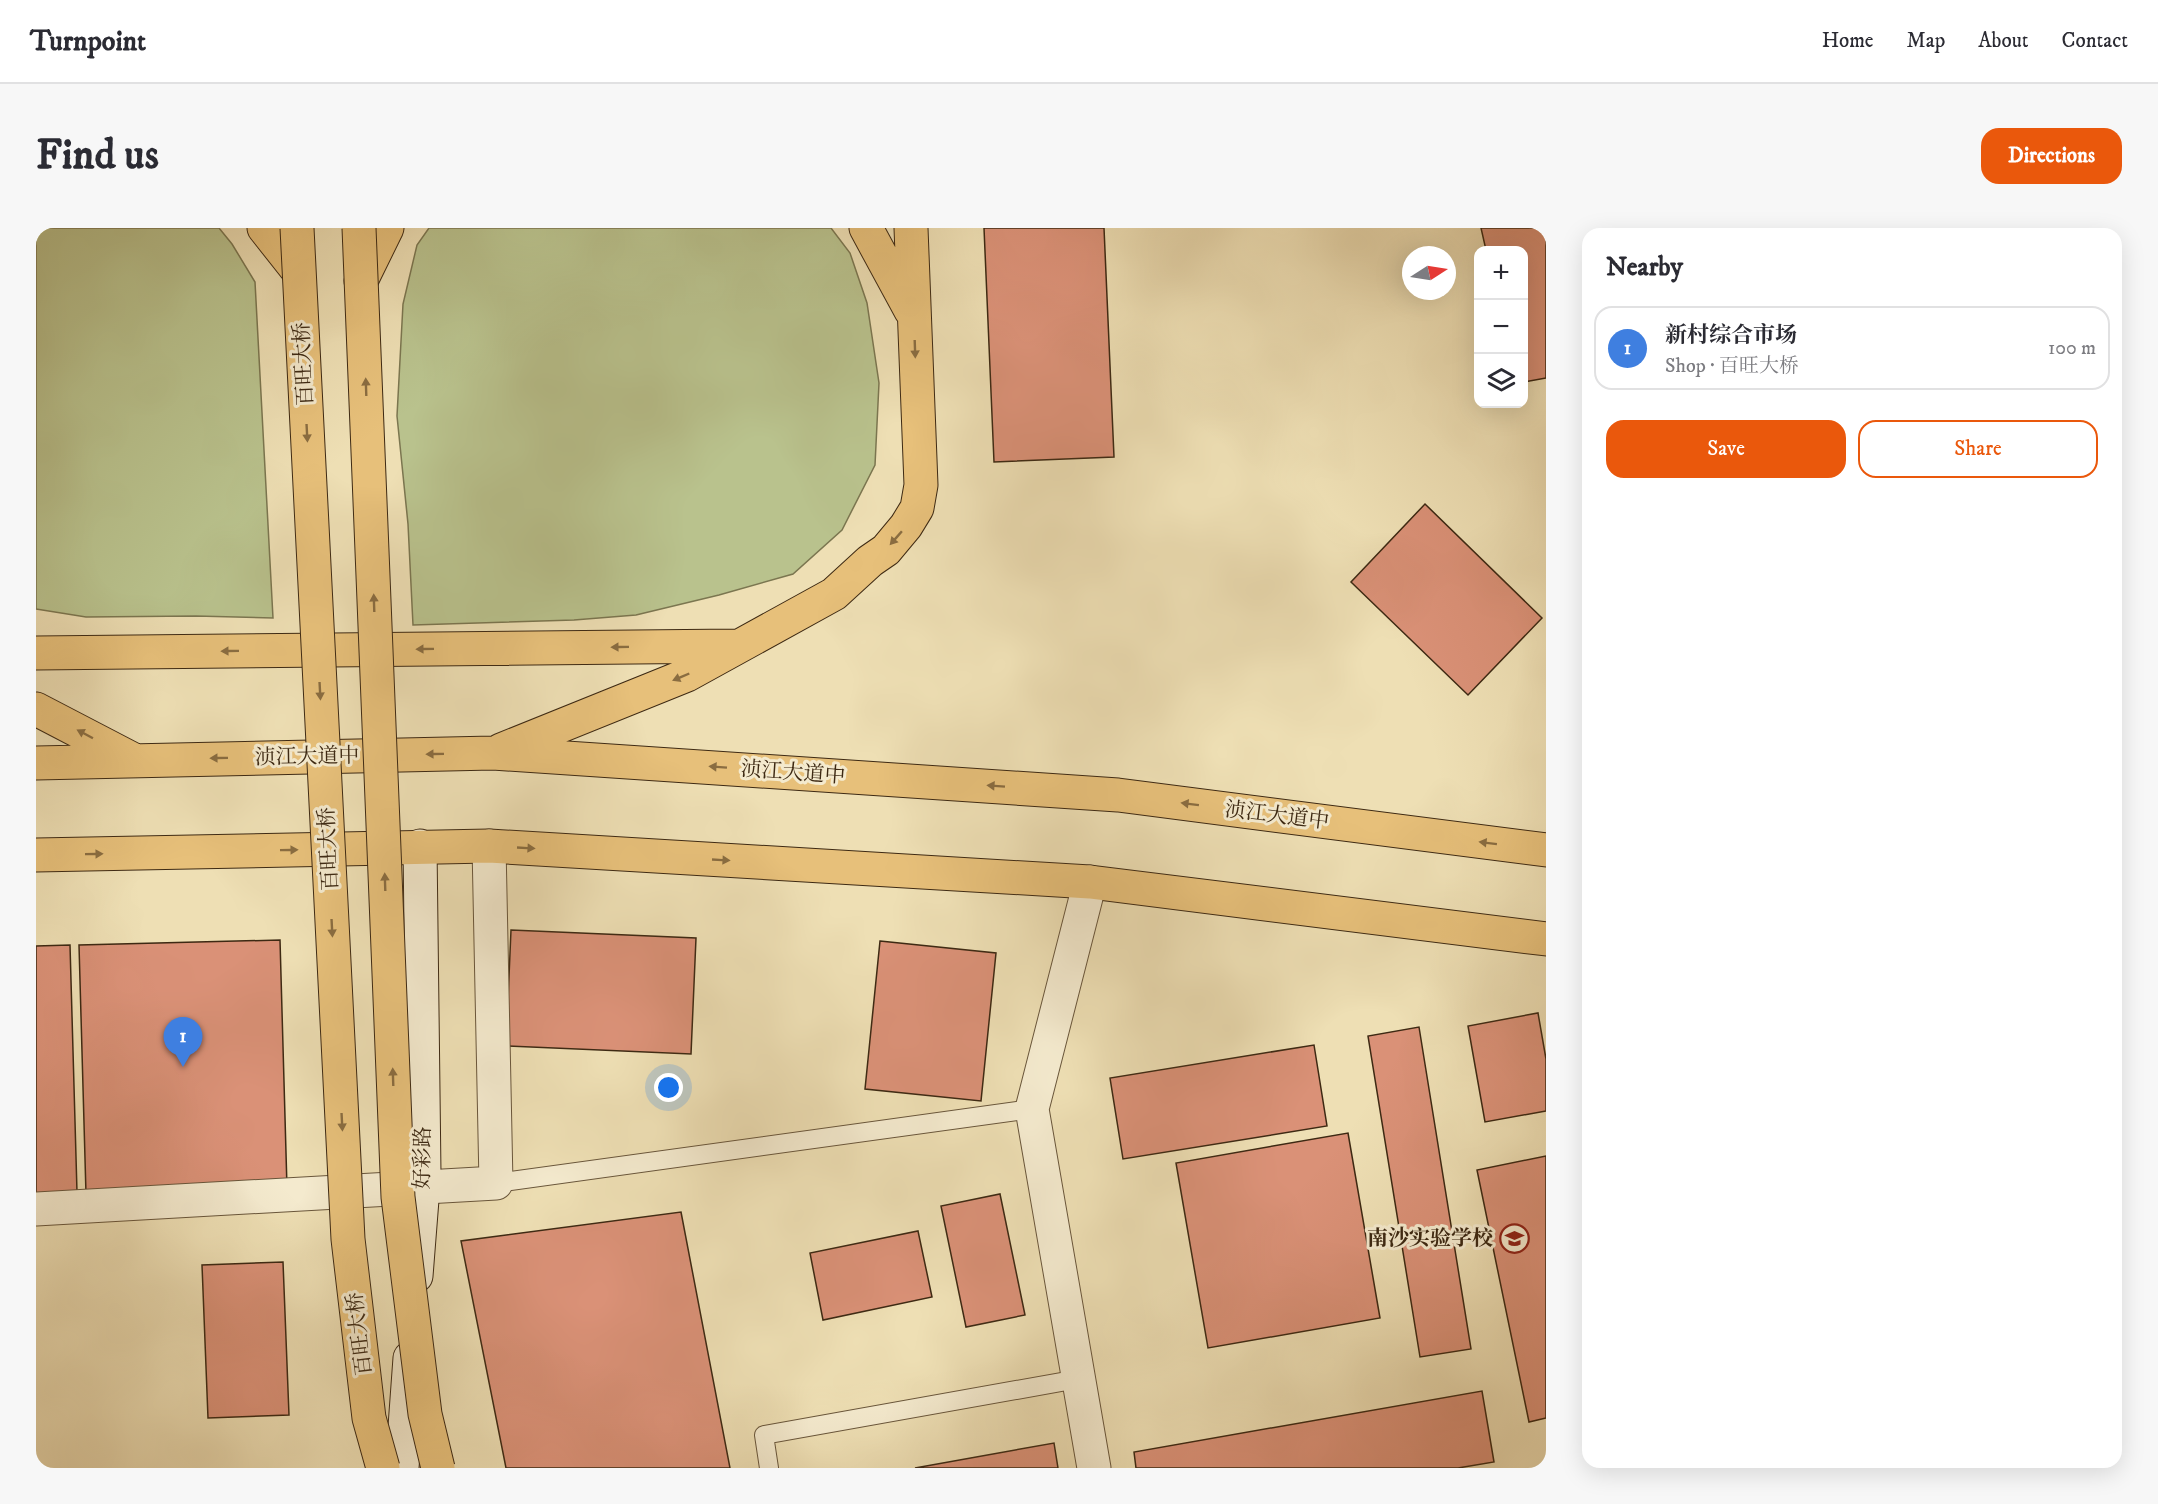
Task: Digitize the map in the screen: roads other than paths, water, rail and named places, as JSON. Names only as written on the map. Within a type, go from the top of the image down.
[{"type":"main road","points":[[264,228],[298,271]]},
{"type":"main road","name":"百旺大桥","points":[[297,228],[348,1239],[369,1418],[383,1468]]},
{"type":"main road","points":[[359,228],[398,1197],[425,1414],[438,1468]]},
{"type":"main road","points":[[361,280],[387,228]]},
{"type":"main road","points":[[866,228],[914,316]]},
{"type":"main road","points":[[493,753],[687,675],[834,594],[886,549],[906,526],[917,508],[921,485],[911,228]]},
{"type":"main road","points":[[36,653],[741,645]]},
{"type":"main road","points":[[36,709],[133,760]]},
{"type":"main road","name":"浈江大道中","points":[[36,763],[493,753],[1118,795],[1546,850]]},
{"type":"main road","points":[[36,855],[489,846],[1090,882],[1546,939]]},
{"type":"street","name":"好彩路","points":[[402,1468],[422,1187],[420,846]]},
{"type":"street","points":[[36,1209],[496,1183],[489,846]]},
{"type":"street","points":[[1090,882],[1032,1109],[1094,1468]]},
{"type":"lane","points":[[496,1183],[1032,1109]]},
{"type":"lane","points":[[769,1468],[764,1435],[1078,1378]]},
{"type":"place","name":"新村综合市场","points":[[183,1067]]},
{"type":"place","name":"南沙实验学校","points":[[1514,1238]]}]
